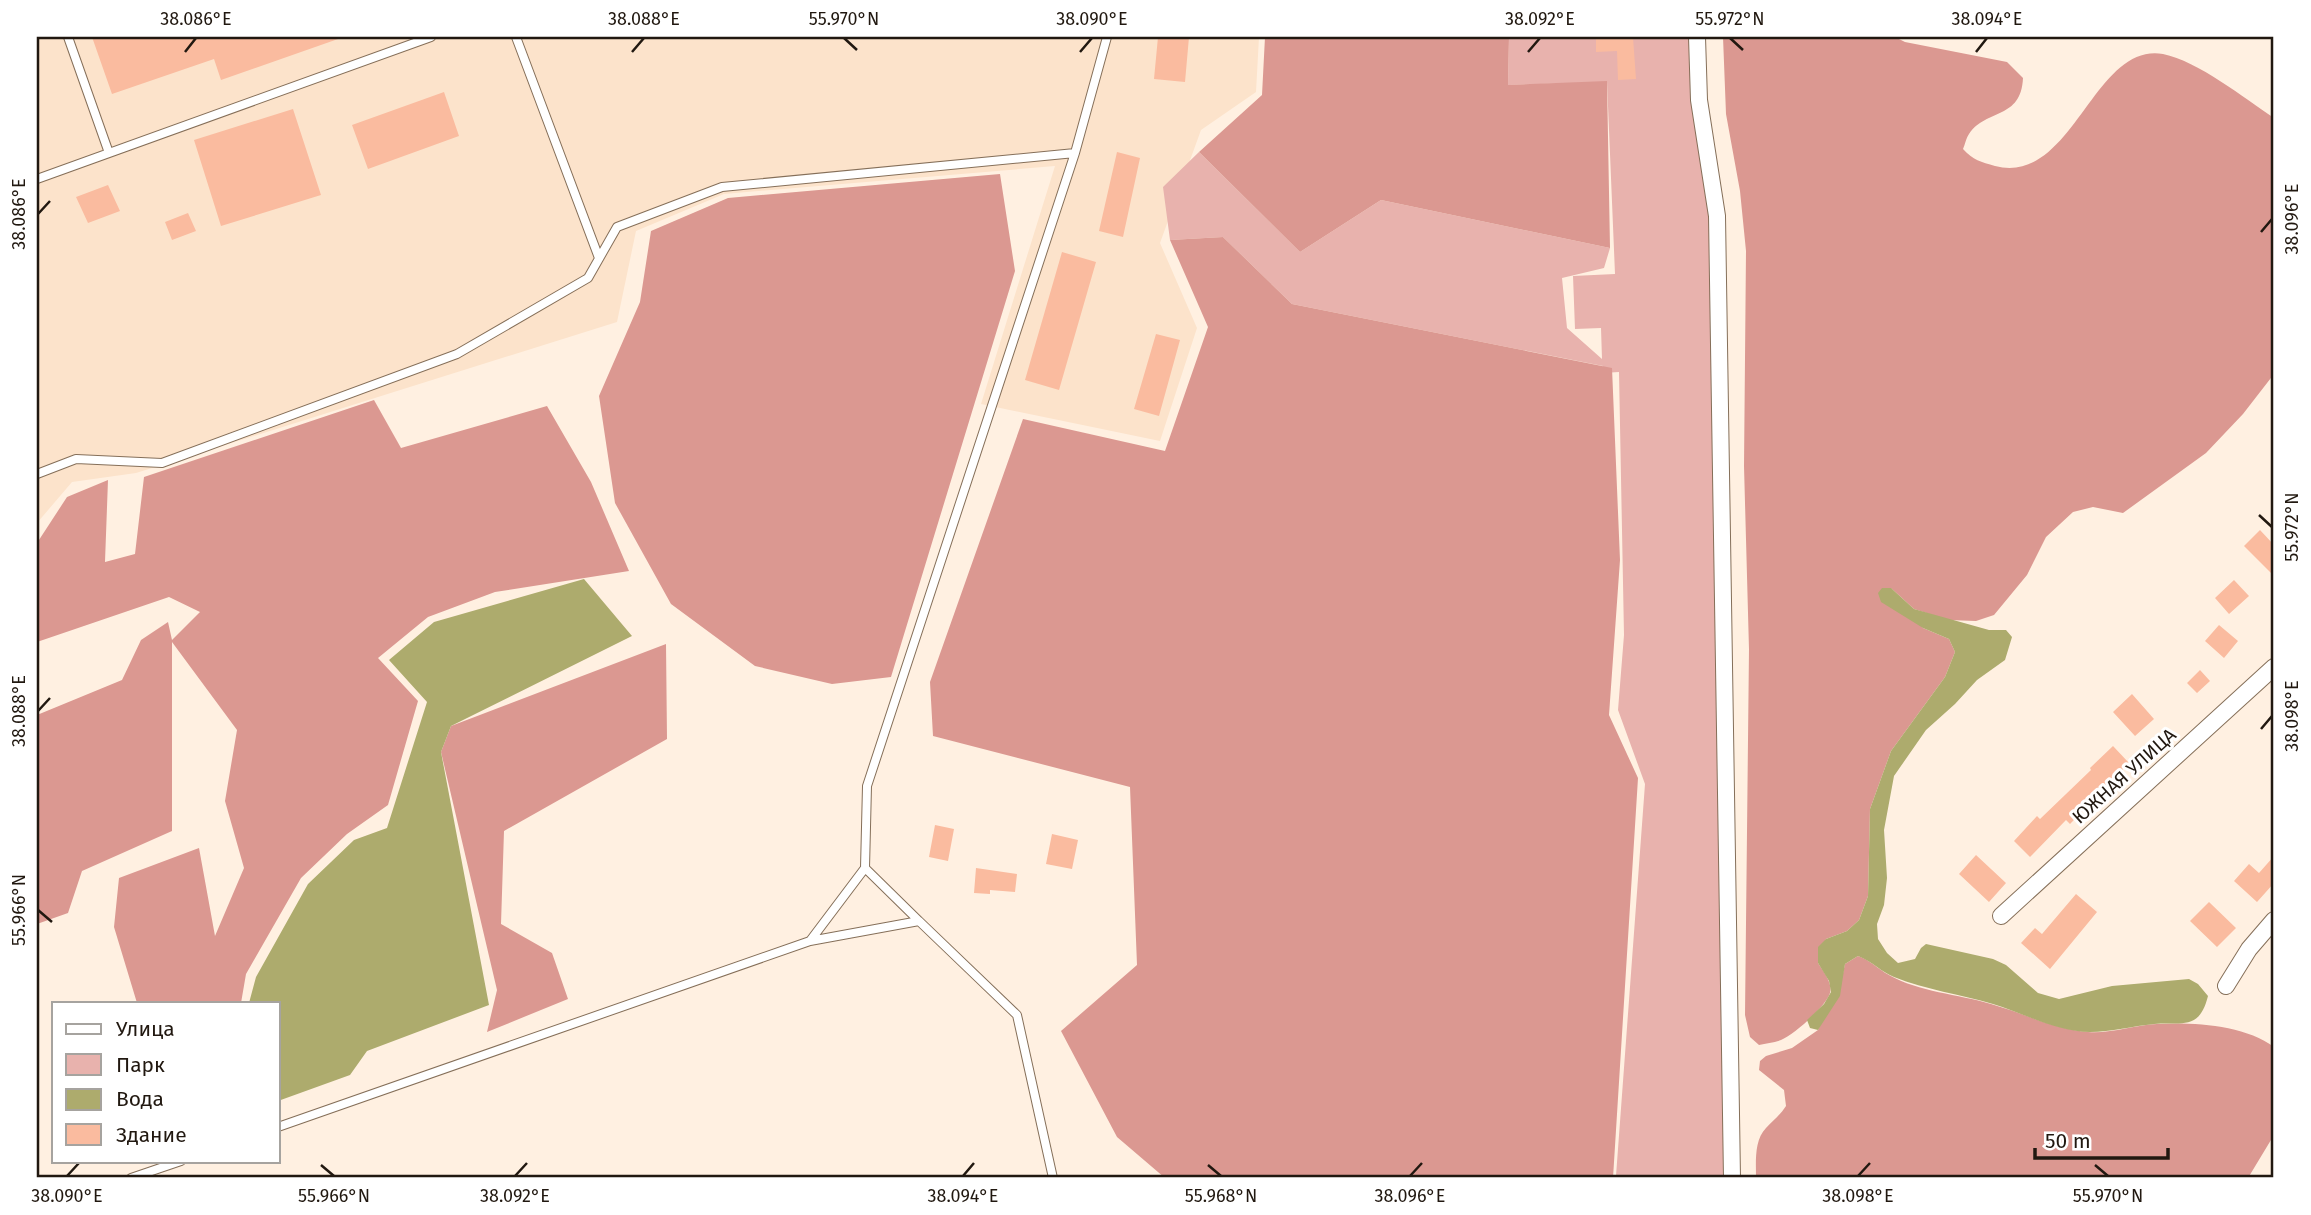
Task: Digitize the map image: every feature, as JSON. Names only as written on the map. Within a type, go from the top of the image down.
[{"type":"street","points":[[1697,37],[1699,100],[1717,216],[1732,1178]]},
{"type":"street","name":"ЮЖНАЯ УЛИЦА","points":[[2001,916],[2274,667]]},
{"type":"street","points":[[2226,986],[2249,949],[2274,920]]},
{"type":"lane","points":[[68,37],[109,153]]},
{"type":"lane","points":[[37,178],[431,37]]},
{"type":"lane","points":[[516,37],[599,258]]},
{"type":"lane","points":[[810,941],[865,868],[867,786],[1074,153],[1107,37]]},
{"type":"lane","points":[[37,474],[76,460],[162,463],[457,354],[588,278],[617,227],[722,187],[1074,153]]},
{"type":"lane","points":[[865,868],[1017,1014],[1053,1178]]},
{"type":"lane","points":[[280,1126],[810,941],[919,921]]},
{"type":"lane","points":[[131,1178],[178,1162]]},
{"type":"shaded area","points":[[37,37],[1259,37],[1256,92],[1201,130],[1160,243],[1197,328],[1160,441],[981,404],[1055,166],[724,194],[636,231],[617,322],[136,473],[72,482],[37,523]]},
{"type":"shaded area","points":[[1265,37],[1509,37],[1508,85],[1607,81],[1610,248],[1381,200],[1300,252],[1199,152],[1262,95]]},
{"type":"shaded area","points":[[1723,37],[1895,37],[1905,42],[2007,62],[2023,78],[2016,101],[1976,126],[1963,149],[1970,156],[1995,166],[2022,166],[2044,155],[2064,136],[2118,69],[2139,56],[2163,54],[2191,64],[2274,118],[2274,374],[2243,414],[2206,453],[2123,513],[2093,507],[2073,512],[2046,537],[2027,575],[1994,615],[1976,621],[1948,620],[1914,609],[1891,588],[1923,628],[1949,639],[1955,652],[1945,677],[1891,751],[1870,809],[1868,896],[1859,920],[1847,931],[1826,939],[1818,963],[1827,977],[1830,993],[1809,1020],[1794,1032],[1778,1041],[1759,1045],[1750,1037],[1745,1015],[1749,649],[1744,466],[1746,251],[1740,191],[1726,114]]},
{"type":"shaded area","points":[[1000,174],[1015,271],[891,677],[832,684],[755,666],[671,604],[615,503],[599,396],[640,302],[651,231],[728,198]]},
{"type":"shaded area","points":[[1223,237],[1292,304],[1612,368],[1620,560],[1609,715],[1638,778],[1613,1178],[1165,1178],[1117,1137],[1061,1031],[1137,965],[1130,787],[933,736],[930,682],[1023,419],[1165,451],[1208,327],[1170,240]]},
{"type":"shaded area","points":[[374,400],[401,448],[547,406],[591,482],[629,571],[495,592],[428,617],[378,658],[418,701],[388,805],[347,834],[301,878],[246,974],[241,1002],[137,1002],[114,927],[119,878],[199,848],[215,936],[244,868],[225,801],[237,730],[172,642],[172,831],[82,871],[68,913],[37,924],[37,715],[122,680],[141,640],[168,622],[172,640],[200,612],[169,597],[37,642],[37,543],[67,497],[108,480],[105,562],[135,554],[144,477]]},
{"type":"shaded area","points":[[666,644],[667,739],[504,831],[501,924],[552,953],[568,999],[487,1032],[497,990],[441,752],[451,726]]},
{"type":"shaded area","points":[[1858,956],[1901,981],[1991,1004],[2075,1030],[2096,1032],[2148,1025],[2186,1024],[2218,1026],[2249,1034],[2274,1047],[2274,1135],[2248,1178],[1756,1178],[1759,1139],[1786,1106],[1784,1090],[1759,1070],[1760,1061],[1766,1056],[1792,1048],[1818,1030],[1845,964]]},
{"type":"green space","points":[[1509,37],[1697,37],[1717,216],[1732,1178],[1616,1176],[1645,784],[1618,710],[1624,635],[1619,372],[1603,373],[1603,366],[1292,304],[1223,237],[1170,240],[1163,187],[1199,152],[1300,252],[1381,200],[1610,248],[1604,268],[1562,278],[1567,328],[1602,359],[1601,328],[1575,329],[1573,276],[1615,274],[1607,82],[1508,85]]},
{"type":"water","points":[[584,579],[632,636],[451,726],[441,752],[489,1005],[367,1051],[350,1075],[280,1100],[280,1002],[249,1002],[256,977],[308,884],[354,840],[387,828],[427,702],[389,660],[434,622]]},
{"type":"water","points":[[1882,588],[1891,588],[1914,609],[1989,630],[2006,630],[2012,637],[2005,660],[1977,680],[1926,730],[1894,776],[1884,830],[1887,878],[1884,905],[1877,924],[1878,939],[1887,953],[1898,963],[1915,959],[1926,944],[1993,959],[2006,965],[2038,993],[2059,999],[2112,986],[2189,979],[2198,984],[2208,996],[2200,1015],[2194,1020],[2098,1032],[2065,1029],[1993,1004],[1906,981],[1889,975],[1858,956],[1845,964],[1840,996],[1818,1030],[1810,1028],[1807,1020],[1824,1004],[1831,992],[1829,981],[1818,963],[1818,947],[1826,939],[1847,931],[1859,920],[1868,896],[1870,809],[1891,751],[1945,677],[1955,652],[1949,639],[1923,628],[1881,602],[1878,593]]},
{"type":"building","points":[[92,37],[338,39],[221,80],[214,59],[112,94]]},
{"type":"building","points":[[1158,37],[1189,37],[1185,82],[1154,79]]},
{"type":"building","points":[[1596,37],[1633,37],[1636,79],[1618,80],[1617,51],[1596,52]]},
{"type":"building","points":[[444,92],[459,136],[368,169],[352,125]]},
{"type":"building","points":[[293,109],[321,195],[221,226],[194,140]]},
{"type":"building","points":[[1117,152],[1140,158],[1123,237],[1099,231]]},
{"type":"building","points":[[108,185],[120,211],[88,223],[76,197]]},
{"type":"building","points":[[188,213],[196,231],[172,240],[165,222]]},
{"type":"building","points":[[1062,252],[1096,262],[1059,390],[1025,380]]},
{"type":"building","points":[[1156,334],[1180,340],[1159,416],[1134,409]]},
{"type":"building","points":[[2260,530],[2274,545],[2274,576],[2244,546]]},
{"type":"building","points":[[2234,580],[2249,596],[2229,614],[2215,598]]},
{"type":"building","points":[[2219,625],[2238,641],[2224,658],[2205,641]]},
{"type":"building","points":[[2200,670],[2210,681],[2197,693],[2187,683]]},
{"type":"building","points":[[2132,694],[2154,719],[2135,736],[2113,712]]},
{"type":"building","points":[[2113,746],[2129,763],[2070,824],[2066,820],[2030,857],[2014,841],[2037,816],[2040,819]]},
{"type":"building","points":[[935,825],[954,829],[948,861],[929,857]]},
{"type":"building","points":[[1052,834],[1078,840],[1072,869],[1046,864]]},
{"type":"building","points":[[1976,855],[2006,883],[1989,902],[1959,874]]},
{"type":"building","points":[[2274,856],[2274,883],[2257,902],[2234,881],[2249,864],[2259,873]]},
{"type":"building","points":[[976,868],[1017,874],[1015,892],[990,890],[990,894],[974,893]]},
{"type":"building","points":[[2076,894],[2097,912],[2050,969],[2021,943],[2035,928],[2042,934]]},
{"type":"building","points":[[2209,902],[2236,928],[2217,947],[2190,921]]}]
